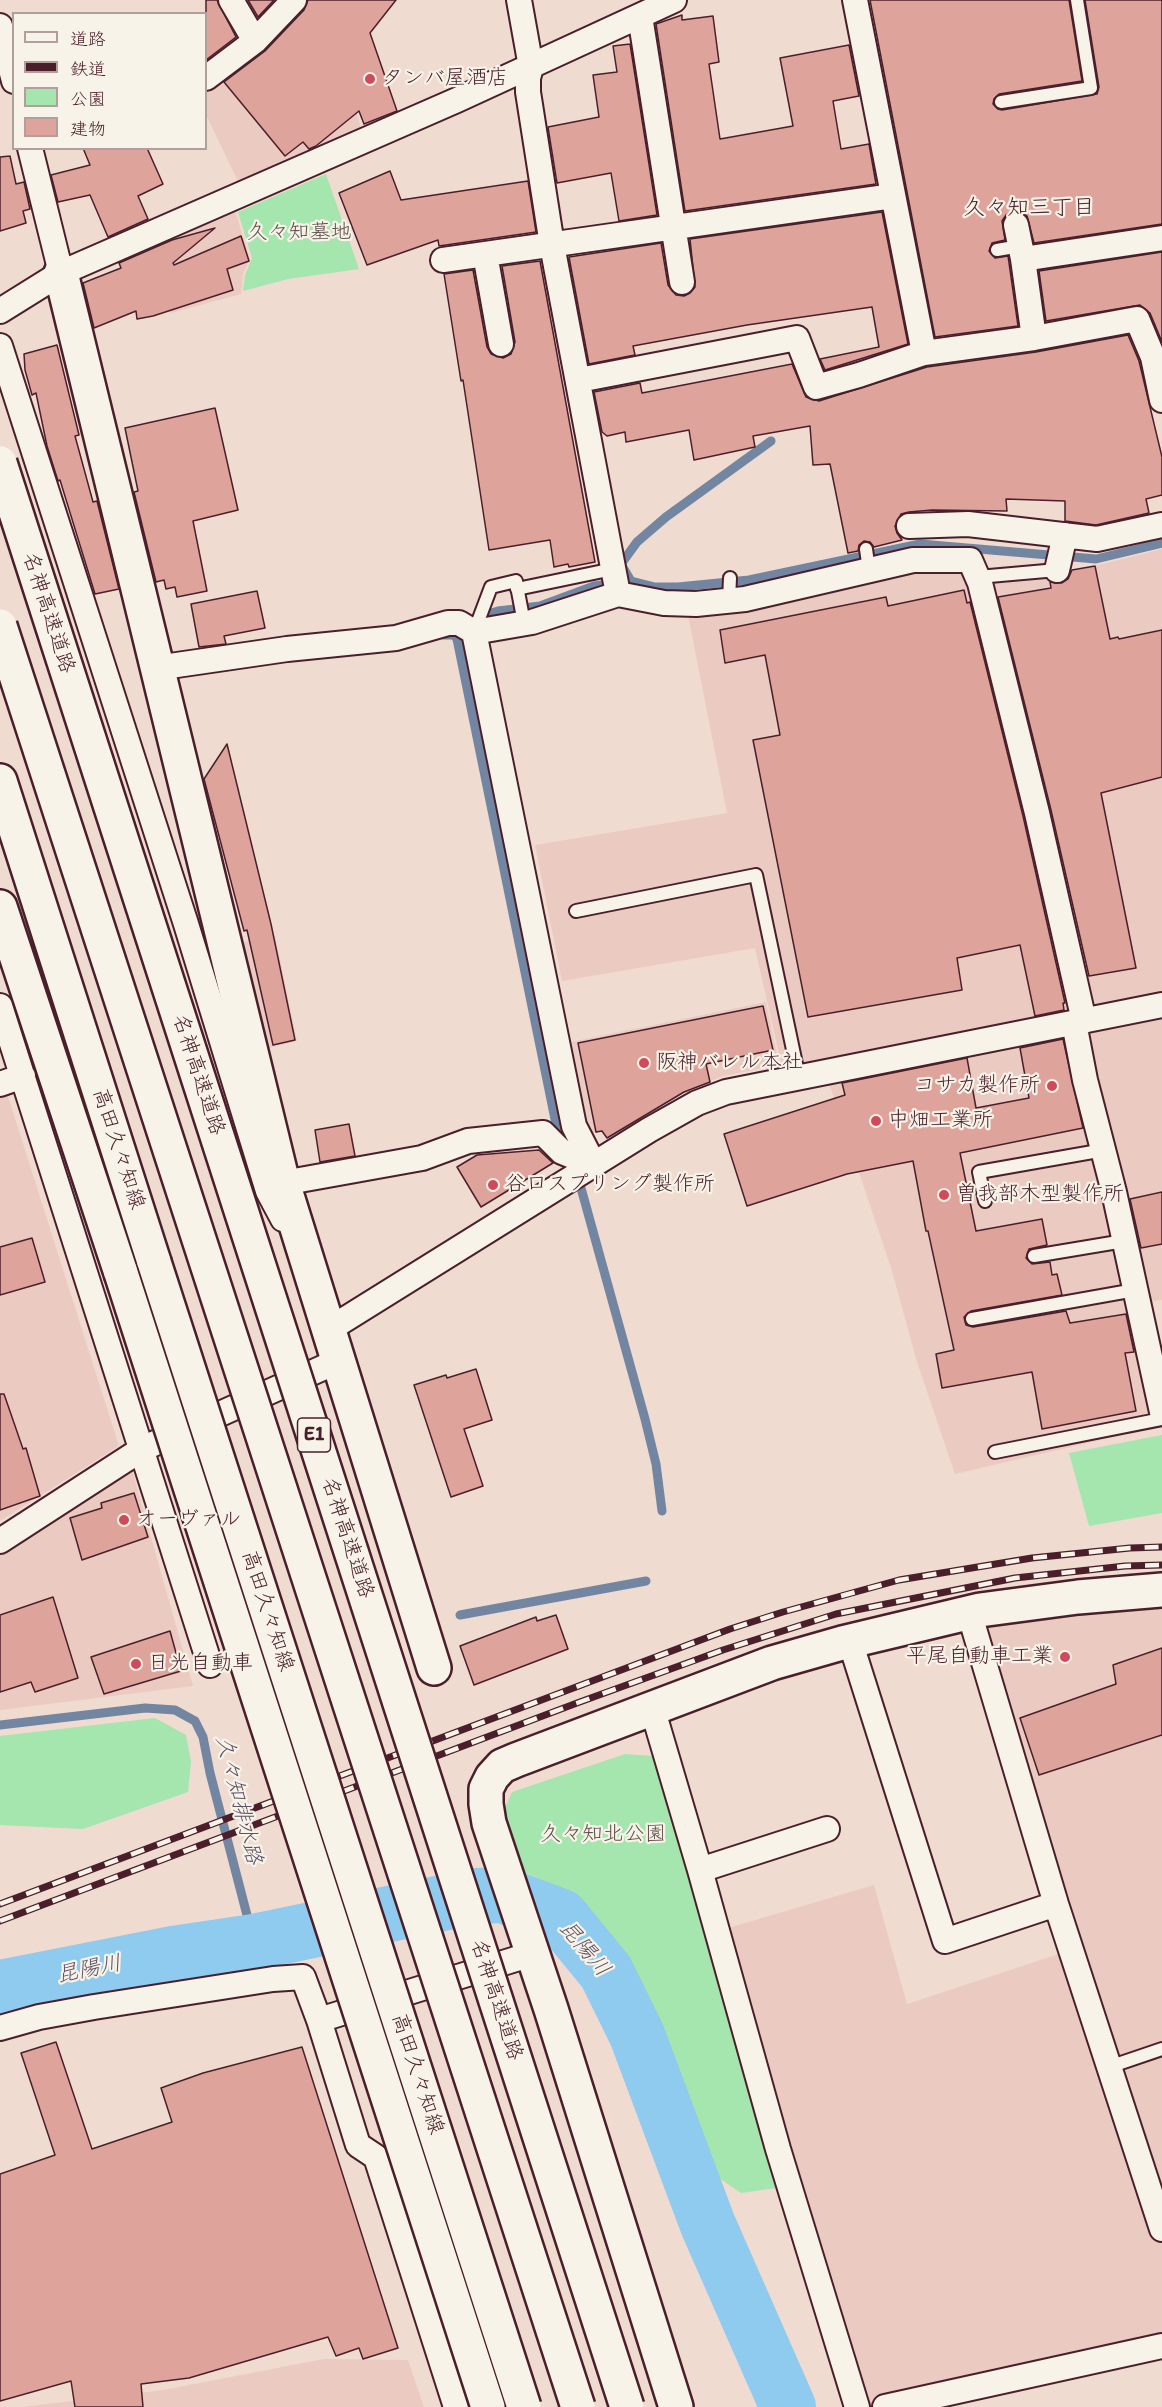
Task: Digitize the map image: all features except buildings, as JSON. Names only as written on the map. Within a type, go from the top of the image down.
[{"type":"main road","points":[[61,273],[284,1183],[434,1668]]},
{"type":"main road","name":"名神高速道路","points":[[0,463],[627,2407]]},
{"type":"main road","name":"E1","points":[[0,626],[578,2407]]},
{"type":"main road","name":"高田久々知線","points":[[0,781],[524,2407]]},
{"type":"main road","name":"高田久々知線","points":[[0,907],[121,1273],[488,2407]]},
{"type":"main road","points":[[676,2407],[489,1823],[486,1789],[492,1777],[502,1766],[657,1706],[772,1664],[850,1641],[969,1612],[1078,1597],[1162,1590]]},
{"type":"street","points":[[231,0],[255,41]]},
{"type":"street","points":[[207,77],[255,41],[294,0]]},
{"type":"street","points":[[519,0],[531,67],[528,92],[552,245],[616,580]]},
{"type":"street","points":[[0,311],[61,273],[531,67],[674,0]]},
{"type":"street","points":[[855,0],[924,352]]},
{"type":"street","points":[[640,16],[682,282]]},
{"type":"street","points":[[0,26],[10,53]]},
{"type":"street","points":[[30,150],[61,273]]},
{"type":"street","points":[[443,260],[894,196]]},
{"type":"street","points":[[1034,338],[1014,245],[1162,238]]},
{"type":"street","points":[[485,254],[501,344]]},
{"type":"street","points":[[579,380],[797,338],[816,387],[860,375],[924,352],[1034,338],[1137,320],[1153,357],[1162,400]]},
{"type":"street","points":[[0,346],[182,912],[268,1191],[313,1276]]},
{"type":"street","points":[[909,526],[968,524],[1097,539],[1162,525]]},
{"type":"street","points":[[968,524],[971,568],[1037,813],[1079,1022],[1085,1080],[1125,1240],[1162,1412]]},
{"type":"street","points":[[1057,570],[1065,534]]},
{"type":"street","points":[[616,580],[664,603],[696,604],[729,589],[867,559],[913,560],[971,568]]},
{"type":"street","points":[[156,668],[287,649],[396,638],[447,623],[459,623],[474,632],[524,623],[616,580]]},
{"type":"street","points":[[474,632],[574,1126],[594,1165]]},
{"type":"street","points":[[328,1330],[697,1103],[726,1092],[1162,1005]]},
{"type":"street","points":[[0,1006],[210,1665]]},
{"type":"street","points":[[0,1084],[23,1076]]},
{"type":"street","points":[[284,1183],[422,1158],[468,1141],[543,1133],[562,1152],[594,1165]]},
{"type":"street","points":[[0,1541],[142,1449],[338,1361]]},
{"type":"street","points":[[969,1612],[1056,1904],[1162,2229]]},
{"type":"street","points":[[850,1641],[945,1941],[1056,1904]]},
{"type":"street","points":[[657,1706],[656,1721],[778,2149],[857,2407]]},
{"type":"street","points":[[700,1870],[827,1830]]},
{"type":"street","points":[[319,2020],[528,1942]]},
{"type":"street","points":[[0,2028],[39,2017],[94,2007],[273,1979],[303,1977],[319,2020],[358,2145],[376,2157],[456,2407]]},
{"type":"street","points":[[885,2407],[1162,2346]]},
{"type":"lane","points":[[1001,102],[1090,88],[1077,0]]},
{"type":"lane","points":[[971,568],[1057,570]]},
{"type":"lane","points":[[518,594],[616,580]]},
{"type":"lane","points":[[474,632],[491,587],[516,582],[524,623]]},
{"type":"lane","points":[[576,911],[756,875],[799,1078]]},
{"type":"lane","points":[[984,1201],[979,1172],[1104,1150]]},
{"type":"lane","points":[[1034,1256],[1125,1240]]},
{"type":"lane","points":[[972,1319],[1136,1290]]},
{"type":"lane","points":[[995,1452],[1162,1419]]},
{"type":"lane","points":[[1109,2067],[1162,2049]]},
{"type":"shaded area","points":[[307,0],[330,28],[362,131],[238,181],[207,117],[207,89],[258,48]]},
{"type":"shaded area","points":[[233,204],[250,259],[243,274],[241,294],[171,313],[162,283],[154,285],[141,245]]},
{"type":"shaded area","points":[[1162,549],[1162,1005],[1084,1021],[980,583],[1095,566]]},
{"type":"shaded area","points":[[964,566],[1076,1016],[785,1080],[755,948],[562,981],[535,845],[727,813],[688,615],[871,576]]},
{"type":"shaded area","points":[[275,935],[297,1041],[265,1049],[240,943]]},
{"type":"shaded area","name":"阪神バレル本社","points":[[766,1002],[779,1065],[723,1076],[684,1092],[607,1138],[602,1131],[589,1134],[571,1042]]},
{"type":"shaded area","points":[[1162,1013],[1162,1300],[1148,1302],[1083,1030]]},
{"type":"shaded area","points":[[1070,1029],[1162,1421],[1156,1427],[955,1474],[917,1362],[892,1271],[831,1089],[824,1078]]},
{"type":"shaded area","points":[[6,1090],[119,1446],[0,1521],[0,1092]]},
{"type":"shaded area","points":[[131,1466],[193,1686],[0,1710],[0,1548]]},
{"type":"shaded area","points":[[1162,1590],[1162,2346],[885,2407],[858,2407],[718,1931],[874,1885],[907,2004],[1071,1950],[969,1612]]},
{"type":"shaded area","points":[[324,2359],[408,2360],[424,2407],[22,2407],[163,2390]]},
{"type":"green space","name":"久々知墓地","points":[[326,174],[359,269],[288,279],[243,291],[245,275],[252,258],[238,212]]},
{"type":"green space","points":[[1162,1435],[1162,1513],[1089,1526],[1069,1453]]},
{"type":"green space","points":[[155,1718],[186,1735],[191,1762],[188,1792],[83,1829],[0,1825],[0,1736]]},
{"type":"green space","name":"久々知北公園","points":[[625,1754],[654,1756],[776,2188],[741,2193],[719,2178],[634,1977],[613,1940],[580,1903],[552,1884],[521,1871],[504,1810],[512,1792]]},
{"type":"waterway","points":[[631,581],[621,564],[637,542],[666,517],[771,441]]},
{"type":"waterway","points":[[478,617],[498,611],[540,606],[594,586],[631,581],[655,587],[678,587],[749,580],[920,544],[1096,559],[1162,543]]},
{"type":"waterway","points":[[444,635],[454,635],[457,639],[556,1124],[562,1134]]},
{"type":"waterway","points":[[581,1188],[645,1419],[656,1464],[662,1511]]},
{"type":"waterway","points":[[460,1615],[646,1581]]},
{"type":"waterway","name":"久々知排水路","points":[[0,1725],[145,1708],[175,1710],[195,1721],[203,1737],[210,1773],[254,1942]]},
{"type":"waterway","name":"昆陽川","points":[[0,1988],[173,1954],[254,1942],[476,1896],[503,1895],[561,1917],[606,1972],[637,2035],[708,2225],[788,2407]]},
{"type":"railway","points":[[0,1904],[730,1629],[783,1612],[899,1580],[1032,1558],[1162,1547]]},
{"type":"railway","points":[[0,1921],[577,1703],[723,1650],[836,1614],[1015,1578],[1125,1566],[1162,1565]]},
{"type":"place","name":"タンバ屋酒店","points":[[370,79]]},
{"type":"place","name":"阪神バレル本社","points":[[644,1063]]},
{"type":"place","name":"コサカ製作所","points":[[1052,1086]]},
{"type":"place","name":"中畑工業所","points":[[876,1121]]},
{"type":"place","name":"谷口スプリング製作所","points":[[493,1185]]},
{"type":"place","name":"曽我部木型製作所","points":[[944,1195]]},
{"type":"place","name":"オーヴァル","points":[[124,1520]]},
{"type":"place","name":"平尾自動車工業","points":[[1065,1657]]},
{"type":"place","name":"日光自動車","points":[[136,1664]]},
{"type":"district","name":"久々知三丁目","points":[[1029,208]]}]
